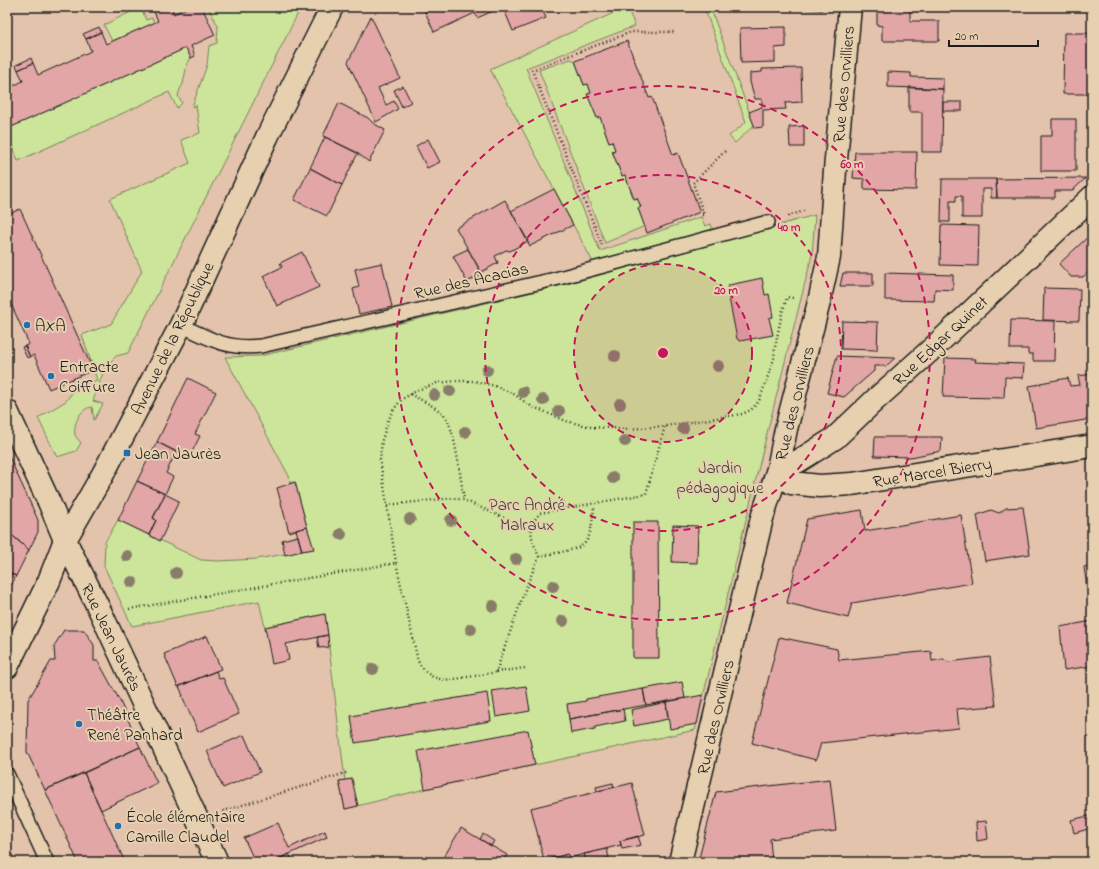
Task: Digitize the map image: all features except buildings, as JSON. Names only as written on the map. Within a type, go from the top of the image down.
[{"type":"street","name":"Avenue de la République","points":[[7,667],[49,581],[65,540],[103,474],[181,325],[267,137],[332,7]]},
{"type":"street","name":"Rue des Orvilliers","points":[[680,862],[762,518],[778,469],[786,430],[829,257],[835,170],[850,7]]},
{"type":"street","name":"Rue Edgar Quinet","points":[[778,469],[797,462],[835,438],[1092,198]]},
{"type":"street","name":"Rue Jean Jaurès","points":[[7,411],[65,540],[198,818],[217,862]]},
{"type":"street","name":"Rue Marcel Bierry","points":[[778,469],[791,483],[820,486],[852,484],[1092,446]]},
{"type":"lane","name":"Rue des Acacias","points":[[181,325],[226,345],[246,348],[261,346],[555,279],[768,222]]},
{"type":"lane","points":[[7,774],[47,862]]},
{"type":"path","points":[[603,248],[532,70],[631,32],[674,32]]},
{"type":"path","points":[[697,217],[704,215],[693,183],[726,150]]},
{"type":"path","points":[[525,668],[449,681],[439,680],[430,676],[422,669],[418,661],[396,563],[380,460],[382,440],[388,421],[394,409],[402,399],[418,390],[437,383],[456,380],[475,381],[495,386],[512,393],[531,406],[566,421],[591,427],[629,429],[664,426],[742,414],[752,410],[759,401],[774,359],[775,347],[784,305]]},
{"type":"path","points":[[410,394],[431,404],[445,416],[452,428],[464,500]]},
{"type":"path","points":[[496,672],[526,587],[539,558],[532,542],[531,530],[533,521],[540,514],[646,494],[664,426]]},
{"type":"path","points":[[387,505],[453,498],[464,500],[531,530]]},
{"type":"path","points":[[539,558],[559,552],[571,551],[581,547],[590,535],[594,505]]},
{"type":"path","points":[[124,609],[396,563]]},
{"type":"path","points":[[198,818],[349,772]]},
{"type":"green space","points":[[138,7],[141,7],[146,20],[152,18],[154,23],[112,41],[104,25],[139,8]]},
{"type":"green space","points":[[208,7],[301,7],[128,353],[116,356],[105,367],[93,401],[103,404],[94,420],[92,407],[81,413],[76,422],[75,436],[81,443],[76,451],[57,457],[38,418],[66,401],[74,390],[97,380],[82,335],[111,324],[142,271],[110,199],[190,163],[181,140],[200,133],[196,105],[192,107],[207,65],[209,46],[217,43],[218,26]]},
{"type":"green space","points":[[627,7],[635,26],[526,68],[600,251],[701,217],[705,226],[711,224],[713,232],[594,264],[490,69]]},
{"type":"green space","points":[[704,7],[710,7],[754,125],[735,143],[729,136],[746,122]]},
{"type":"green space","points":[[186,48],[191,58],[187,64],[183,84],[178,96],[182,103],[177,108],[169,92],[18,161],[7,129]]},
{"type":"green space","points":[[571,59],[575,61],[584,85],[588,84],[591,93],[588,94],[597,118],[600,117],[609,142],[612,141],[615,150],[612,151],[622,176],[625,175],[634,199],[637,198],[641,207],[638,208],[645,226],[605,243],[539,70]]},
{"type":"green space","name":"Parc André Malraux","points":[[815,215],[812,255],[695,730],[425,789],[345,809],[339,781],[345,780],[325,614],[265,627],[259,601],[132,626],[104,566],[105,542],[118,520],[201,560],[218,561],[257,559],[313,549],[295,482],[290,483],[289,476],[225,357],[260,356],[567,284]]},
{"type":"place","name":"AXA","points":[[27,325]]},
{"type":"place","name":"Entracte Coiffure","points":[[51,376]]},
{"type":"place","name":"Jean Jaurès","points":[[127,453]]},
{"type":"place","name":"Théâtre René Panhard","points":[[79,724]]},
{"type":"place","name":"École élémentaire Camille Claudel","points":[[118,826]]},
{"type":"park label","name":"Jardin pédagogique","points":[[720,477]]}]
